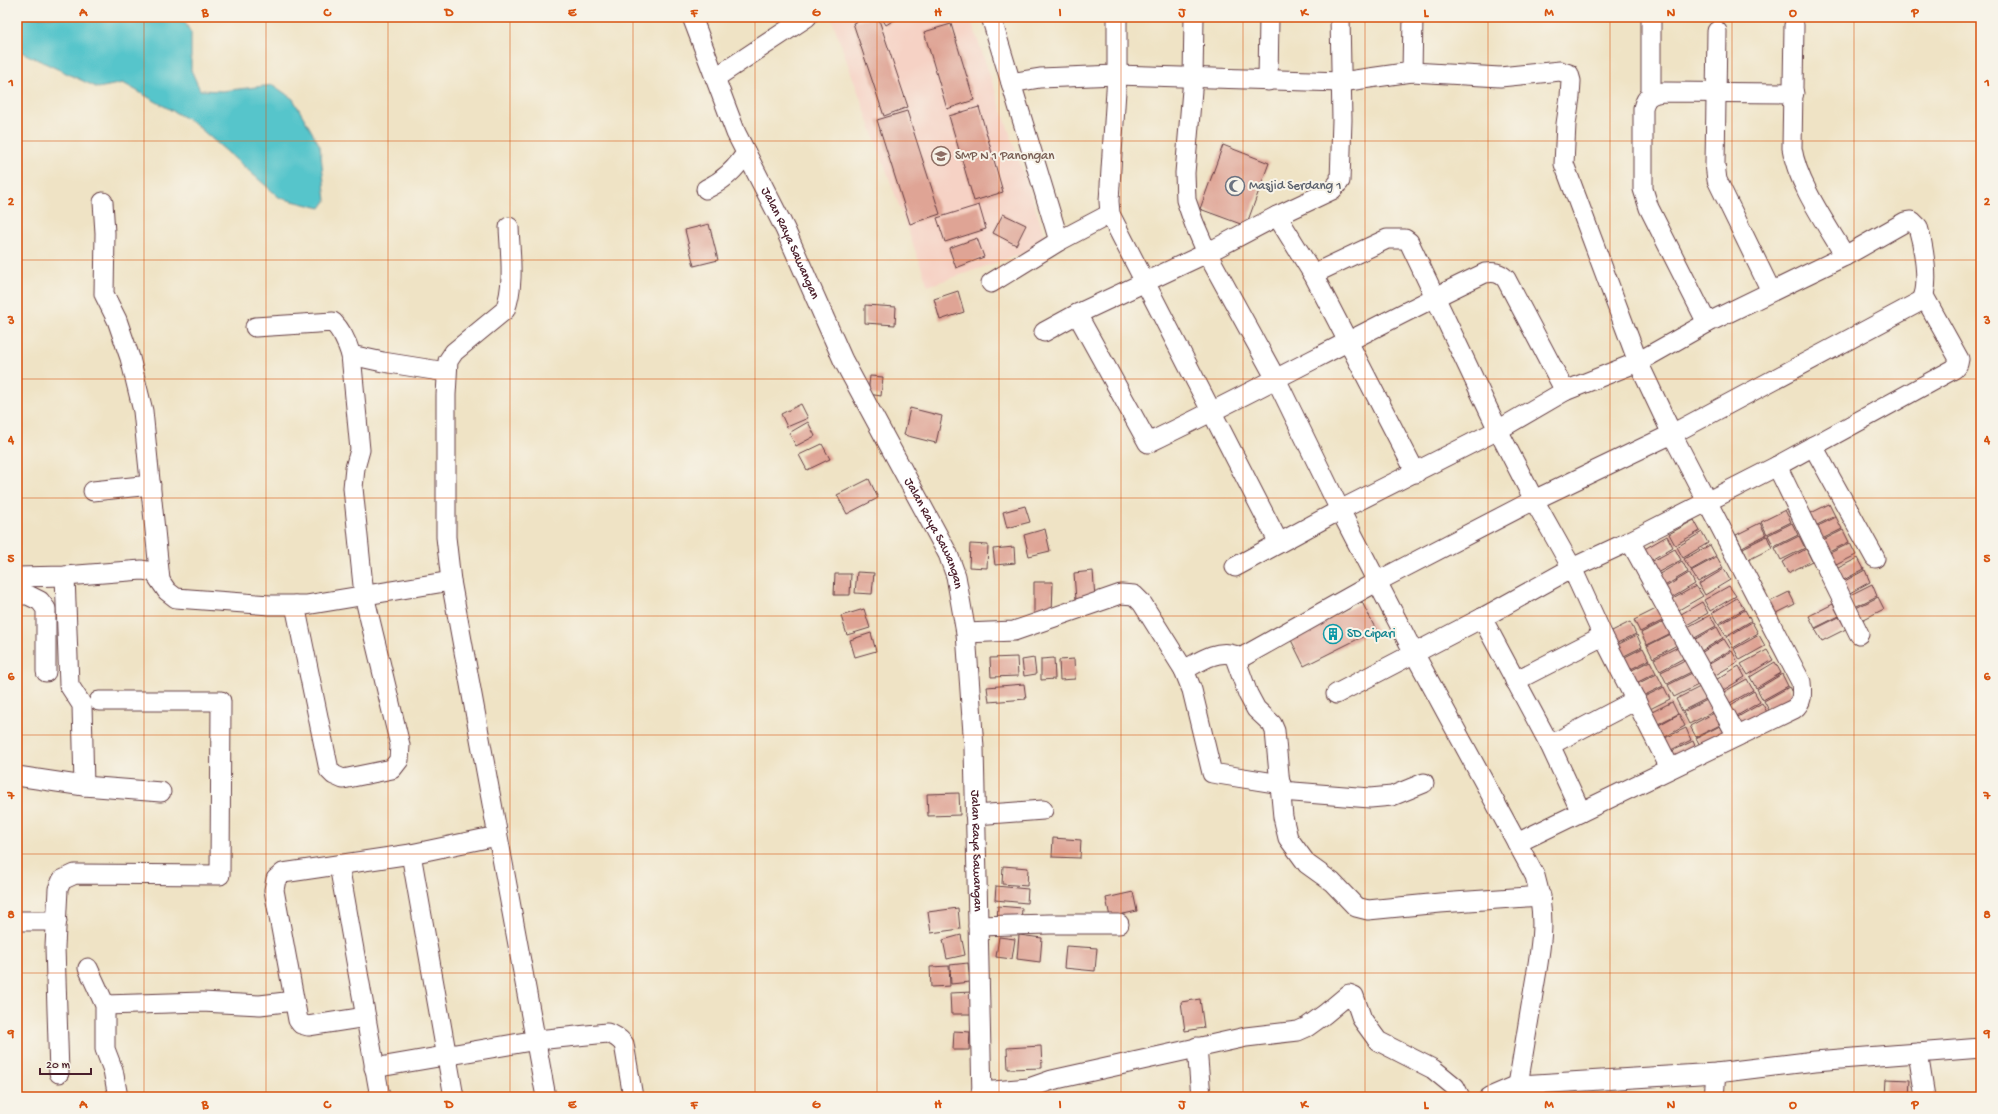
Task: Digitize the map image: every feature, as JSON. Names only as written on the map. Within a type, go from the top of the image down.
[{"type":"street","name":"Jalan Raya Sawangan","points":[[692,17],[726,108],[746,153],[785,228],[843,360],[948,554],[956,576],[966,633],[974,748],[981,1094]]},
{"type":"street","points":[[715,78],[807,17]]},
{"type":"street","points":[[991,17],[1059,240]]},
{"type":"street","points":[[1117,17],[1117,75],[1109,201],[1110,214],[1144,283],[1279,543]]},
{"type":"street","points":[[1194,17],[1193,78],[1185,173],[1186,200],[1194,224],[1207,253],[1276,379],[1340,510],[1378,580],[1414,653],[1536,876],[1543,913],[1542,938],[1518,1085]]},
{"type":"street","points":[[1268,17],[1268,81]]},
{"type":"street","points":[[1044,332],[1077,314],[1207,253],[1277,216],[1332,190],[1340,181],[1340,17]]},
{"type":"street","points":[[1412,72],[1413,17]]},
{"type":"street","points":[[1651,17],[1651,94]]},
{"type":"street","points":[[1794,25],[1792,148],[1797,169],[1845,256]]},
{"type":"street","points":[[1716,31],[1717,93],[1715,164],[1717,180],[1771,291]]},
{"type":"street","points":[[1011,83],[1040,78],[1117,75],[1268,81],[1341,82],[1412,72],[1500,77],[1560,71],[1569,74],[1571,81],[1566,124],[1564,164],[1638,362],[1672,434],[1801,682],[1802,697],[1800,704],[1794,709],[1517,843]]},
{"type":"street","points":[[1707,323],[1649,208],[1643,189],[1643,108],[1646,99],[1651,94],[1663,92],[1794,93]]},
{"type":"street","points":[[706,188],[723,179],[746,153]]},
{"type":"street","points":[[103,202],[105,233],[104,294],[117,320],[132,366],[143,411],[160,580]]},
{"type":"street","points":[[991,283],[1059,240],[1110,214]]},
{"type":"street","points":[[1277,216],[1313,274],[1416,473]]},
{"type":"street","points":[[1235,567],[1340,510],[1416,473],[1498,430],[1565,391],[1638,362],[1707,323],[1845,256],[1897,226],[1912,221],[1916,224],[1920,233],[1926,283],[1924,296],[1920,301],[1672,434],[1534,500],[1378,580],[1237,660]]},
{"type":"street","points":[[509,227],[511,268],[509,301],[505,310],[454,352],[448,361],[446,372],[446,538],[451,581],[497,836],[537,1040],[546,1097]]},
{"type":"street","points":[[1313,274],[1387,239],[1399,238],[1405,239],[1409,242],[1498,430],[1534,500],[1572,568],[1602,636],[1670,768]]},
{"type":"street","points":[[1077,314],[1148,443],[1485,273],[1497,272],[1506,279],[1565,391]]},
{"type":"street","points":[[1336,694],[1482,618],[1572,568],[1630,541],[1777,466],[1954,369],[1958,364],[1957,355],[1924,296]]},
{"type":"street","points":[[255,327],[333,322],[339,327],[348,344],[351,355],[360,450],[355,468],[353,488],[364,595],[400,745],[400,755],[396,765],[392,769],[343,779],[334,775],[329,770],[284,605]]},
{"type":"street","points":[[351,355],[389,364],[446,372]]},
{"type":"street","points":[[1813,446],[1875,558]]},
{"type":"street","points":[[1777,466],[1859,634]]},
{"type":"street","points":[[93,491],[151,485]]},
{"type":"street","points":[[1630,541],[1737,736]]},
{"type":"street","points":[[17,577],[65,576],[142,570],[154,572],[167,591],[176,598],[284,605],[306,605],[451,581]]},
{"type":"street","points":[[65,576],[69,685],[82,705],[84,786]]},
{"type":"street","points":[[966,633],[1014,631],[1120,594],[1134,594],[1142,603],[1184,670],[1192,690],[1212,773],[1281,787],[1370,798],[1392,796],[1424,783]]},
{"type":"street","points":[[17,595],[28,595],[40,601],[46,609],[46,672]]},
{"type":"street","points":[[1482,618],[1550,745],[1581,812]]},
{"type":"street","points":[[1515,681],[1602,636]]},
{"type":"street","points":[[1184,670],[1204,659],[1221,653],[1234,655],[1248,694],[1256,709],[1272,724],[1275,731],[1283,817],[1288,838],[1307,864],[1332,882],[1356,906],[1368,910],[1541,896]]},
{"type":"street","points":[[1550,745],[1636,700]]},
{"type":"street","points":[[59,1073],[55,946],[58,889],[62,880],[75,874],[220,876],[221,701],[99,701]]},
{"type":"street","points":[[17,776],[84,786],[161,792]]},
{"type":"street","points":[[975,815],[1043,810]]},
{"type":"street","points":[[366,1017],[308,1026],[301,1024],[296,1015],[274,890],[276,879],[283,873],[411,854],[497,836]]},
{"type":"street","points":[[411,854],[454,1097]]},
{"type":"street","points":[[339,865],[380,1097]]},
{"type":"street","points":[[17,921],[56,921]]},
{"type":"street","points":[[978,926],[1119,924]]},
{"type":"street","points":[[88,968],[105,1005],[105,1049],[113,1070],[118,1097]]},
{"type":"street","points":[[981,1094],[1029,1088],[1052,1080],[1246,1036],[1298,1031],[1325,1014],[1345,995],[1352,994],[1362,1019],[1378,1041],[1433,1069],[1455,1087],[1460,1097]]},
{"type":"street","points":[[105,1005],[202,1002],[260,1005],[294,1001]]},
{"type":"street","points":[[374,1068],[447,1054],[537,1040],[594,1034],[614,1034],[620,1038],[624,1044],[633,1097]]},
{"type":"street","points":[[1197,1047],[1201,1097]]},
{"type":"street","points":[[1490,1097],[1518,1085],[1716,1073],[1815,1061],[1981,1048]]},
{"type":"street","points":[[1918,1053],[1925,1097]]},
{"type":"street","points":[[1714,1097],[1716,1073]]},
{"type":"shaded area","name":"SMP N 1 Panongan","points":[[831,17],[872,17],[853,24],[884,115],[908,107],[878,17],[881,17],[886,25],[899,17],[970,17],[1048,245],[928,286]],"holes":[[[952,24],[974,100],[947,109],[924,33]],[[979,108],[1003,192],[974,200],[949,116]],[[907,111],[940,214],[910,224],[877,121]],[[978,205],[986,229],[945,242],[937,218]],[[1003,214],[1025,225],[1016,245],[993,233]],[[977,238],[984,257],[956,268],[949,248]]]},
{"type":"water","points":[[17,17],[182,17],[191,33],[191,70],[200,90],[222,91],[273,85],[293,99],[320,146],[326,201],[321,208],[280,198],[194,123],[123,83],[98,88],[17,50]]},
{"type":"building","points":[[872,17],[878,17],[908,107],[884,116],[853,23]]},
{"type":"building","points":[[881,17],[899,17],[886,25]]},
{"type":"building","points":[[951,24],[974,100],[947,109],[924,32]]},
{"type":"building","points":[[979,107],[1003,192],[974,201],[949,116]]},
{"type":"building","points":[[907,111],[940,214],[910,224],[877,120]]},
{"type":"building","name":"Masjid Serdang 1","points":[[1223,145],[1269,163],[1246,226],[1200,209]]},
{"type":"building","points":[[979,205],[986,229],[945,242],[937,218]]},
{"type":"building","points":[[1003,214],[1026,225],[1016,245],[993,233]]},
{"type":"building","points":[[709,224],[718,260],[694,266],[685,230]]},
{"type":"building","points":[[977,238],[984,257],[956,268],[949,248]]},
{"type":"building","points":[[958,291],[964,312],[940,320],[934,299]]},
{"type":"building","points":[[865,305],[896,307],[895,325],[865,323]]},
{"type":"building","points":[[870,376],[883,377],[881,396],[868,394]]},
{"type":"building","points":[[801,404],[808,418],[787,427],[781,414]]},
{"type":"building","points":[[910,408],[942,416],[936,443],[904,435]]},
{"type":"building","points":[[808,422],[815,436],[796,446],[789,433]]},
{"type":"building","points":[[822,444],[830,459],[807,470],[799,455]]},
{"type":"building","points":[[869,479],[878,498],[847,514],[837,495]]},
{"type":"building","points":[[1829,504],[1835,516],[1811,528],[1805,516]]},
{"type":"building","points":[[1025,506],[1030,522],[1007,528],[1003,512]]},
{"type":"building","points":[[1785,510],[1791,522],[1767,534],[1761,522]]},
{"type":"building","points":[[1836,517],[1842,529],[1818,541],[1812,529]]},
{"type":"building","points":[[1694,520],[1700,531],[1675,545],[1669,534]]},
{"type":"building","points":[[1760,523],[1766,535],[1742,547],[1736,535]]},
{"type":"building","points":[[1792,523],[1798,535],[1774,547],[1768,535]]},
{"type":"building","points":[[1045,529],[1050,551],[1029,556],[1024,535]]},
{"type":"building","points":[[1843,530],[1849,542],[1825,554],[1819,542]]},
{"type":"building","points":[[1702,532],[1708,543],[1683,558],[1677,547]]},
{"type":"building","points":[[1667,536],[1673,547],[1648,562],[1641,551]]},
{"type":"building","points":[[1767,536],[1772,548],[1748,560],[1743,548]]},
{"type":"building","points":[[1799,536],[1805,548],[1781,560],[1775,548]]},
{"type":"building","points":[[1850,543],[1856,555],[1832,567],[1826,555]]},
{"type":"building","points":[[970,544],[988,545],[987,568],[969,567]]},
{"type":"building","points":[[1710,545],[1716,556],[1691,570],[1684,559]]},
{"type":"building","points":[[1014,547],[1015,563],[995,565],[993,549]]},
{"type":"building","points":[[1675,549],[1681,560],[1655,574],[1649,563]]},
{"type":"building","points":[[1806,549],[1812,561],[1788,573],[1782,562]]},
{"type":"building","points":[[1717,557],[1723,568],[1698,582],[1691,571]]},
{"type":"building","points":[[1858,558],[1864,569],[1840,582],[1834,570]]},
{"type":"building","points":[[1682,561],[1688,572],[1663,587],[1656,576]]},
{"type":"building","points":[[1724,569],[1730,580],[1705,595],[1699,584]]},
{"type":"building","points":[[1865,570],[1870,582],[1846,595],[1841,583]]},
{"type":"building","points":[[1093,571],[1095,598],[1076,600],[1074,573]]},
{"type":"building","points":[[857,572],[874,573],[872,594],[855,593]]},
{"type":"building","points":[[1689,573],[1695,584],[1670,599],[1664,588]]},
{"type":"building","points":[[835,574],[851,574],[850,595],[834,595]]},
{"type":"building","points":[[1034,582],[1053,582],[1052,615],[1034,614]]},
{"type":"building","points":[[1872,584],[1877,596],[1853,608],[1848,596]]},
{"type":"building","points":[[1696,586],[1703,596],[1677,611],[1671,600]]},
{"type":"building","points":[[1729,586],[1736,596],[1710,611],[1704,600]]},
{"type":"building","points":[[1789,592],[1795,604],[1771,616],[1765,604]]},
{"type":"building","points":[[1878,597],[1884,609],[1860,621],[1854,609]]},
{"type":"building","points":[[1737,598],[1744,609],[1718,624],[1712,613]]},
{"type":"building","name":"SD Cipari","points":[[1362,602],[1376,630],[1304,666],[1290,638]]},
{"type":"building","points":[[1702,602],[1708,613],[1683,627],[1676,617]]},
{"type":"building","points":[[1833,604],[1839,616],[1815,628],[1809,616]]},
{"type":"building","points":[[1658,608],[1664,620],[1640,632],[1634,620]]},
{"type":"building","points":[[864,609],[870,628],[847,635],[841,616]]},
{"type":"building","points":[[1745,610],[1751,621],[1726,636],[1719,625]]},
{"type":"building","points":[[1710,615],[1716,626],[1691,640],[1684,629]]},
{"type":"building","points":[[1839,617],[1846,629],[1822,641],[1815,629]]},
{"type":"building","points":[[1665,621],[1671,633],[1647,645],[1641,633]]},
{"type":"building","points":[[1630,622],[1636,634],[1611,646],[1606,634]]},
{"type":"building","points":[[1752,622],[1758,633],[1733,648],[1727,637]]},
{"type":"building","points":[[1717,627],[1723,638],[1698,653],[1692,641]]},
{"type":"building","points":[[871,633],[876,651],[855,657],[850,640]]},
{"type":"building","points":[[1671,634],[1677,645],[1653,658],[1647,646]]},
{"type":"building","points":[[1637,635],[1642,647],[1618,659],[1613,647]]},
{"type":"building","points":[[1759,635],[1765,646],[1740,660],[1734,649]]},
{"type":"building","points":[[1724,639],[1731,650],[1705,665],[1699,654]]},
{"type":"building","points":[[1678,647],[1684,658],[1660,671],[1654,659]]},
{"type":"building","points":[[1643,648],[1649,660],[1625,672],[1619,660]]},
{"type":"building","points":[[1767,650],[1773,660],[1748,675],[1741,664]]},
{"type":"building","points":[[1732,651],[1738,662],[1712,677],[1706,666]]},
{"type":"building","points":[[1017,657],[1018,676],[991,677],[990,658]]},
{"type":"building","points":[[1034,658],[1036,674],[1024,676],[1022,660]]},
{"type":"building","points":[[1054,658],[1055,679],[1041,680],[1041,659]]},
{"type":"building","points":[[1074,659],[1075,679],[1060,680],[1059,660]]},
{"type":"building","points":[[1685,660],[1691,672],[1667,684],[1661,672]]},
{"type":"building","points":[[1650,661],[1656,673],[1632,685],[1626,673]]},
{"type":"building","points":[[1775,662],[1781,673],[1756,688],[1750,677]]},
{"type":"building","points":[[1739,666],[1745,677],[1720,692],[1714,681]]},
{"type":"building","points":[[1692,673],[1698,685],[1674,697],[1668,685]]},
{"type":"building","points":[[1657,674],[1663,686],[1639,698],[1633,686]]},
{"type":"building","points":[[1782,674],[1788,686],[1763,700],[1757,689]]},
{"type":"building","points":[[1747,679],[1753,690],[1728,704],[1722,693]]},
{"type":"building","points":[[1024,684],[1026,699],[989,702],[987,687]]},
{"type":"building","points":[[1664,687],[1670,699],[1646,711],[1640,699]]},
{"type":"building","points":[[1700,687],[1706,699],[1682,711],[1676,699]]},
{"type":"building","points":[[1789,687],[1795,698],[1770,712],[1764,701]]},
{"type":"building","points":[[1754,691],[1760,702],[1735,717],[1729,706]]},
{"type":"building","points":[[1707,700],[1713,712],[1689,724],[1683,712]]},
{"type":"building","points":[[1672,702],[1678,714],[1654,726],[1648,714]]},
{"type":"building","points":[[1762,703],[1768,714],[1742,729],[1736,718]]},
{"type":"building","points":[[1714,713],[1720,725],[1696,737],[1690,726]]},
{"type":"building","points":[[1679,714],[1685,726],[1661,739],[1655,727]]},
{"type":"building","points":[[1720,726],[1727,738],[1703,751],[1696,738]]},
{"type":"building","points":[[1686,728],[1691,740],[1667,752],[1661,740]]},
{"type":"building","points":[[1693,741],[1698,753],[1674,765],[1668,753]]},
{"type":"building","points":[[959,793],[960,815],[928,816],[927,794]]},
{"type":"building","points":[[1053,838],[1081,840],[1080,858],[1052,857]]},
{"type":"building","points":[[1003,866],[1028,868],[1027,886],[1002,884]]},
{"type":"building","points":[[996,886],[1028,889],[1027,903],[995,900]]},
{"type":"building","points":[[1133,892],[1137,911],[1110,917],[1106,898]]},
{"type":"building","points":[[998,906],[1022,908],[1021,923],[997,921]]},
{"type":"building","points":[[958,908],[960,929],[931,933],[928,912]]},
{"type":"building","points":[[961,935],[965,955],[947,959],[943,940]]},
{"type":"building","points":[[1019,935],[1042,938],[1040,962],[1017,959]]},
{"type":"building","points":[[999,937],[1015,939],[1012,959],[996,957]]},
{"type":"building","points":[[1066,946],[1097,948],[1095,971],[1064,968]]},
{"type":"building","points":[[968,963],[970,982],[951,984],[950,965]]},
{"type":"building","points":[[949,966],[950,986],[931,987],[930,967]]},
{"type":"building","points":[[972,992],[973,1014],[951,1014],[950,993]]},
{"type":"building","points":[[1200,999],[1204,1028],[1185,1031],[1181,1002]]},
{"type":"building","points":[[954,1031],[970,1032],[969,1050],[953,1050]]},
{"type":"building","points":[[1041,1046],[1042,1068],[1008,1069],[1007,1048]]},
{"type":"building","points":[[1886,1079],[1910,1080],[1909,1097],[1885,1097]]},
{"type":"place","name":"SMP N 1 Panongan","points":[[941,156]]},
{"type":"place","name":"Masjid Serdang 1","points":[[1235,186]]},
{"type":"place","name":"SD Cipari","points":[[1333,634]]}]
